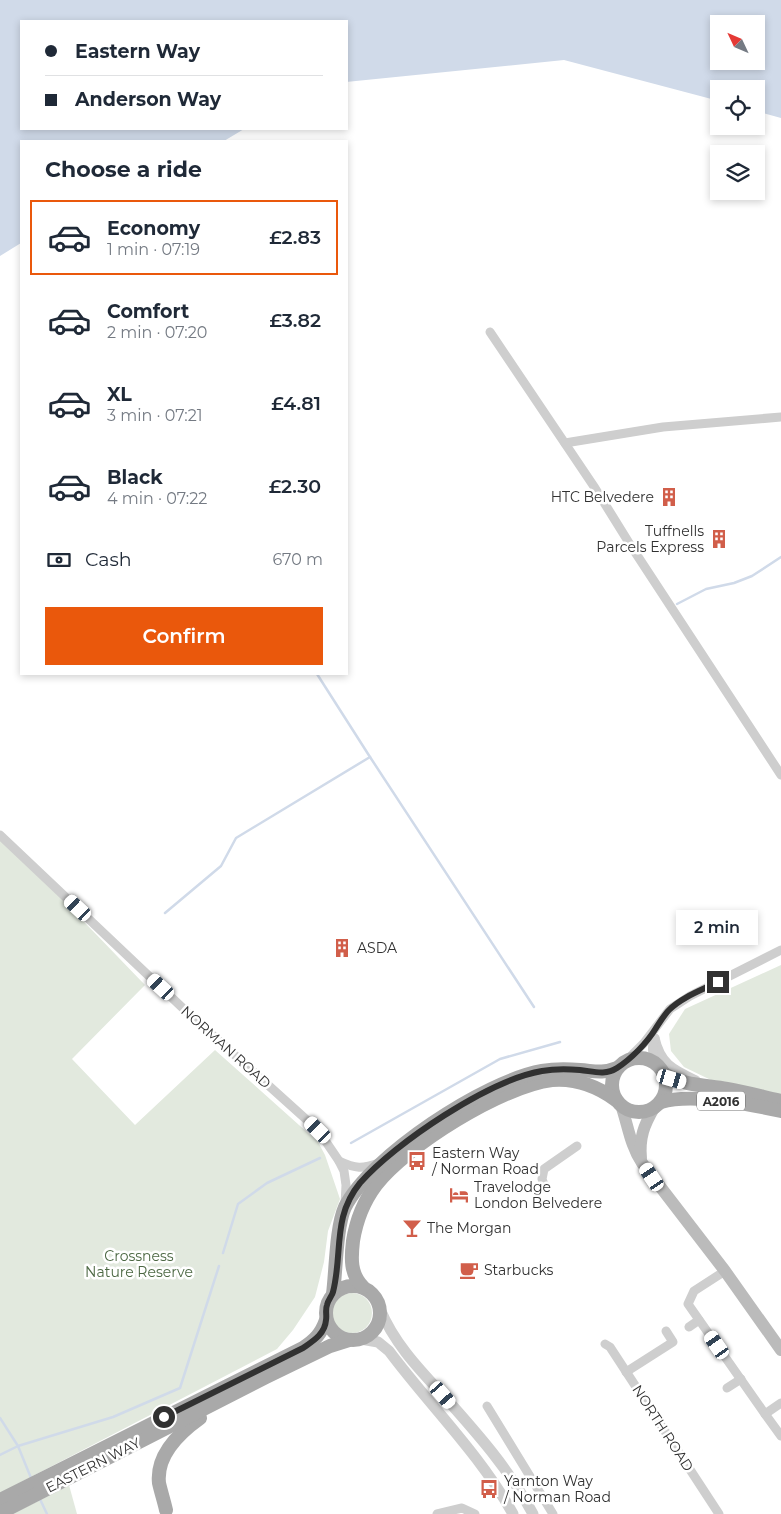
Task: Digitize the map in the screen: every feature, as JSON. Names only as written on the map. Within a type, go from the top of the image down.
[{"type":"main road","points":[[642,1163],[640,1147],[644,1125],[666,1092],[667,1087],[661,1069],[644,1058],[635,1058],[604,1073],[579,1070],[542,1071],[516,1078],[475,1098],[446,1114],[416,1135],[381,1163],[359,1185],[344,1209],[338,1240],[333,1294],[326,1305],[326,1320],[336,1334],[355,1339],[369,1334],[376,1328],[380,1319],[378,1301],[373,1294],[363,1287],[354,1275],[351,1263],[358,1222],[374,1187],[409,1153],[447,1126],[515,1090],[536,1083],[554,1080],[581,1082],[600,1090],[634,1112],[644,1112],[657,1105]]},
{"type":"main road","points":[[622,1065],[611,1081],[611,1090],[619,1103],[628,1126],[630,1140],[635,1152],[725,1271],[781,1350]]},
{"type":"main road","name":"A2016","points":[[661,1069],[672,1079],[781,1101]]},
{"type":"main road","name":"A2016","points":[[657,1105],[672,1098],[688,1098],[751,1104],[781,1111]]},
{"type":"main road","points":[[333,1294],[347,1286],[363,1287]]},
{"type":"main road","name":"EASTERN WAY","points":[[0,1513],[25,1494],[303,1348],[318,1337],[326,1320]]},
{"type":"main road","name":"EASTERN WAY","points":[[46,1483],[330,1346],[355,1339]]},
{"type":"main road","points":[[167,1512],[159,1482],[160,1467],[171,1444],[198,1420],[266,1377]]},
{"type":"main road","name":"EASTERN WAY","points":[[0,1500],[25,1494]]},
{"type":"street","points":[[490,332],[565,443],[781,775]]},
{"type":"street","points":[[565,443],[663,427],[781,417]]},
{"type":"street","name":"NORMAN ROAD","points":[[0,835],[196,1020],[318,1130],[344,1171],[344,1209]]},
{"type":"street","points":[[622,1065],[657,1028],[670,1009],[681,1001],[781,950]]},
{"type":"street","points":[[657,1028],[652,1054],[661,1069]]},
{"type":"street","points":[[655,1038],[660,1053],[669,1066],[708,1086]]},
{"type":"street","points":[[545,1187],[542,1180],[544,1169],[577,1146]]},
{"type":"street","points":[[336,1156],[350,1166],[364,1168],[381,1163]]},
{"type":"street","points":[[725,1271],[694,1292],[688,1304],[781,1436]]},
{"type":"street","points":[[380,1309],[397,1341],[497,1459],[521,1492],[533,1514]]},
{"type":"street","points":[[689,1327],[699,1320]]},
{"type":"street","points":[[626,1372],[673,1342],[666,1331]]},
{"type":"street","points":[[355,1339],[378,1342],[389,1351],[467,1446],[507,1502],[513,1514]]},
{"type":"street","name":"NORTH ROAD","points":[[605,1344],[610,1347],[719,1514]]},
{"type":"street","points":[[727,1388],[741,1379]]},
{"type":"street","points":[[765,1414],[781,1403]]},
{"type":"street","points":[[488,1408],[553,1514]]},
{"type":"street","points":[[437,1514],[462,1508],[475,1514]]},
{"type":"green space","name":"Crossness Nature Reserve","points":[[0,832],[8,843],[145,985],[72,1059],[135,1125],[215,1050],[318,1142],[325,1155],[340,1199],[328,1231],[324,1262],[315,1297],[293,1330],[277,1349],[0,1493]]},
{"type":"green space","points":[[781,965],[781,1097],[713,1081],[684,1067],[671,1051],[669,1034],[685,1009]]},
{"type":"green space","points":[[352,1293],[366,1299],[372,1313],[366,1327],[352,1333],[338,1327],[332,1313],[338,1299]]},
{"type":"green space","points":[[69,1485],[77,1514],[13,1514]]},
{"type":"water","points":[[0,0],[781,0],[781,118],[765,114],[765,80],[710,80],[710,99],[564,60],[348,82],[348,20],[20,20],[20,130],[242,130],[226,140],[20,140],[20,244],[0,256]]},
{"type":"waterway","points":[[677,604],[706,589],[734,583],[752,576],[781,557]]},
{"type":"waterway","points":[[318,675],[534,1007]]},
{"type":"waterway","points":[[165,913],[221,866],[236,838],[370,757]]},
{"type":"waterway","points":[[351,1143],[500,1059],[560,1042]]},
{"type":"waterway","points":[[223,1253],[238,1204],[267,1183],[320,1158]]},
{"type":"waterway","points":[[0,1455],[18,1446],[113,1417],[180,1388],[219,1266]]},
{"type":"waterway","points":[[0,1418],[18,1446],[31,1478]]},
{"type":"waterway","points":[[39,1497],[47,1514]]},
{"type":"place","name":"HTC Belvedere","points":[[669,497]]},
{"type":"place","name":"Tuffnells Parcels Express","points":[[719,539]]},
{"type":"place","name":"ASDA","points":[[342,948]]},
{"type":"place","name":"Eastern Way / Norman Road","points":[[417,1161]]},
{"type":"place","name":"Travelodge London Belvedere","points":[[459,1195]]},
{"type":"place","name":"The Morgan","points":[[412,1228]]},
{"type":"place","name":"Starbucks","points":[[469,1270]]},
{"type":"place","name":"Yarnton Way / Norman Road","points":[[489,1489]]},
{"type":"route","points":[[164,1417],[303,1348],[318,1337],[326,1320],[326,1305],[333,1294],[338,1240],[344,1209],[359,1185],[370,1173],[416,1135],[446,1114],[516,1078],[542,1071],[579,1070],[604,1073],[617,1068],[644,1044],[670,1009],[681,1001],[718,982]]}]
